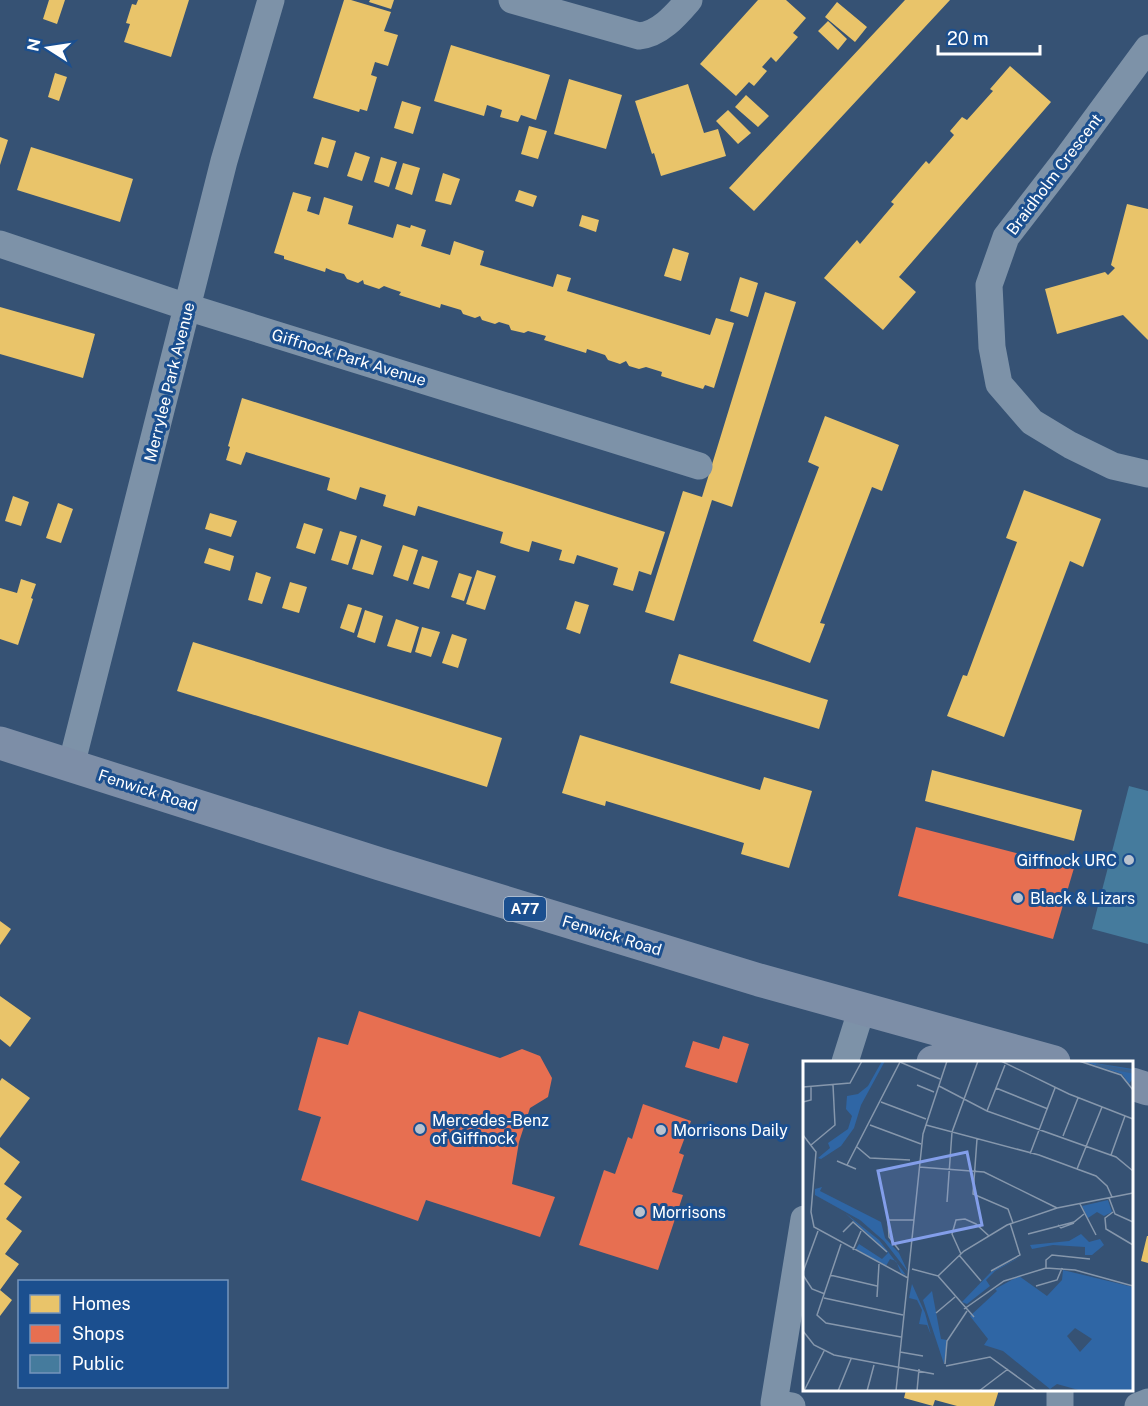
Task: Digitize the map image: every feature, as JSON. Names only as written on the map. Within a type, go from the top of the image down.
[{"type":"main road","name":"Fenwick Road","points":[[0,743],[380,864],[748,976],[1050,1061]]},
{"type":"main road","points":[[937,1061],[996,1046]]},
{"type":"main road","points":[[1133,1085],[1148,1089]]},
{"type":"street","name":"Merrylee Park Avenue","points":[[71,766],[224,161],[271,0]]},
{"type":"street","points":[[512,0],[639,36],[651,35],[669,21],[688,0]]},
{"type":"street","name":"Braidholm Crescent","points":[[1148,48],[1006,237],[989,285],[992,347],[999,384],[1032,422],[1070,446],[1113,466],[1148,474]]},
{"type":"street","name":"Giffnock Park Avenue","points":[[0,244],[187,307],[699,466]]},
{"type":"street","points":[[845,1061],[862,1008]]},
{"type":"street","points":[[783,1404],[803,1228]]},
{"type":"street","points":[[1138,1406],[1148,1402]]},
{"type":"building: Homes","points":[[49,0],[65,0],[57,24],[43,19]]},
{"type":"building: Homes","points":[[138,0],[189,0],[171,57],[124,42],[130,24],[126,23],[132,4],[136,5]]},
{"type":"building: Homes","points":[[344,0],[391,12],[384,31],[398,35],[388,66],[375,62],[371,75],[377,77],[367,111],[360,109],[359,112],[313,98]]},
{"type":"building: Homes","points":[[370,0],[394,0],[391,9],[369,2]]},
{"type":"building: Homes","points":[[758,0],[786,0],[806,18],[793,33],[798,37],[776,62],[771,57],[762,67],[767,71],[754,86],[749,82],[736,96],[700,64]]},
{"type":"building: Homes","points":[[905,0],[950,0],[754,211],[729,188]]},
{"type":"building: Homes","points":[[837,2],[867,27],[855,42],[825,17]]},
{"type":"building: Homes","points":[[828,21],[847,39],[838,50],[818,31]]},
{"type":"building: Homes","points":[[451,45],[550,75],[536,120],[521,115],[518,122],[500,117],[502,110],[487,105],[484,116],[434,101]]},
{"type":"building: Homes","points":[[1010,66],[1051,102],[899,277],[916,292],[883,330],[824,278],[857,240],[860,244],[894,204],[891,202],[926,161],[929,164],[954,135],[950,131],[962,117],[967,120],[993,91],[990,89]]},
{"type":"building: Homes","points":[[55,73],[67,77],[59,101],[48,97]]},
{"type":"building: Homes","points":[[569,79],[622,95],[606,149],[554,134]]},
{"type":"building: Homes","points":[[688,84],[704,133],[718,129],[726,156],[661,176],[635,101]]},
{"type":"building: Homes","points":[[746,95],[769,116],[758,127],[735,107]]},
{"type":"building: Homes","points":[[402,101],[421,107],[413,134],[394,128]]},
{"type":"building: Homes","points":[[728,110],[751,133],[738,144],[716,121]]},
{"type":"building: Homes","points":[[529,126],[547,131],[538,159],[521,154]]},
{"type":"building: Homes","points":[[0,137],[8,140],[0,165]]},
{"type":"building: Homes","points":[[322,137],[336,141],[328,168],[314,164]]},
{"type":"building: Homes","points":[[31,147],[133,179],[120,222],[17,190]]},
{"type":"building: Homes","points":[[355,152],[370,157],[362,181],[347,176]]},
{"type":"building: Homes","points":[[381,157],[397,162],[389,187],[374,182]]},
{"type":"building: Homes","points":[[403,163],[420,168],[412,195],[395,189]]},
{"type":"building: Homes","points":[[443,173],[460,179],[451,205],[435,201]]},
{"type":"building: Homes","points":[[519,190],[537,196],[533,207],[515,201]]},
{"type":"building: Homes","points":[[293,192],[311,197],[307,211],[319,215],[324,197],[353,206],[348,224],[393,238],[397,224],[410,228],[411,225],[426,230],[421,246],[450,255],[454,241],[484,251],[480,265],[553,287],[557,274],[571,278],[567,291],[710,335],[716,318],[734,323],[714,388],[705,385],[703,389],[683,383],[661,376],[662,372],[646,367],[639,369],[629,366],[626,361],[620,364],[608,360],[605,355],[587,349],[586,353],[544,340],[546,336],[528,331],[524,333],[511,330],[509,325],[482,320],[480,316],[475,318],[463,314],[461,310],[441,304],[440,308],[399,295],[401,292],[384,286],[379,289],[364,284],[363,280],[358,283],[347,279],[344,274],[326,268],[325,272],[284,259],[284,256],[274,253]]},
{"type":"building: Homes","points":[[1127,204],[1148,209],[1148,340],[1123,315],[1057,334],[1045,289],[1105,272],[1108,275],[1115,268],[1111,265]]},
{"type":"building: Homes","points":[[582,215],[599,220],[596,232],[579,226]]},
{"type":"building: Homes","points":[[673,248],[689,253],[681,281],[664,276]]},
{"type":"building: Homes","points":[[740,277],[758,283],[748,317],[730,311]]},
{"type":"building: Homes","points":[[765,292],[796,302],[732,507],[712,500],[674,621],[645,612],[683,491],[702,497]]},
{"type":"building: Homes","points":[[0,307],[95,334],[83,378],[0,354]]},
{"type":"building: Homes","points":[[242,398],[665,532],[651,575],[639,571],[633,591],[613,585],[618,568],[577,555],[574,564],[559,560],[562,550],[532,541],[529,552],[515,548],[500,543],[503,532],[418,506],[415,516],[383,506],[386,495],[360,487],[356,500],[327,490],[330,478],[246,452],[241,465],[226,460]]},
{"type":"building: Homes","points":[[825,416],[899,445],[882,491],[872,487],[820,623],[825,624],[810,663],[753,641],[819,467],[808,462]]},
{"type":"building: Homes","points":[[1024,490],[1101,519],[1083,567],[1070,561],[1004,737],[947,716],[963,675],[967,676],[1017,542],[1006,538]]},
{"type":"building: Homes","points":[[13,496],[29,502],[21,526],[5,521]]},
{"type":"building: Homes","points":[[58,503],[73,509],[61,543],[46,538]]},
{"type":"building: Homes","points":[[210,513],[237,521],[231,537],[205,529]]},
{"type":"building: Homes","points":[[304,523],[323,529],[315,554],[296,548]]},
{"type":"building: Homes","points":[[340,531],[357,536],[348,565],[331,560]]},
{"type":"building: Homes","points":[[361,539],[382,546],[373,575],[352,569]]},
{"type":"building: Homes","points":[[403,545],[418,550],[408,581],[393,576]]},
{"type":"building: Homes","points":[[209,548],[234,556],[230,571],[204,563]]},
{"type":"building: Homes","points":[[422,556],[438,561],[429,589],[413,584]]},
{"type":"building: Homes","points":[[477,570],[496,576],[485,610],[466,604]]},
{"type":"building: Homes","points":[[256,572],[271,577],[262,604],[248,600]]},
{"type":"building: Homes","points":[[459,573],[472,577],[464,601],[451,597]]},
{"type":"building: Homes","points":[[21,579],[36,584],[18,645],[0,639],[0,588],[17,593]]},
{"type":"building: Homes","points":[[290,582],[307,587],[299,613],[282,608]]},
{"type":"building: Homes","points":[[575,601],[589,605],[580,634],[566,629]]},
{"type":"building: Homes","points":[[348,604],[362,608],[354,633],[340,628]]},
{"type":"building: Homes","points":[[365,610],[383,616],[375,643],[357,637]]},
{"type":"building: Homes","points":[[396,619],[419,627],[411,653],[387,646]]},
{"type":"building: Homes","points":[[422,627],[440,632],[431,657],[415,652]]},
{"type":"building: Homes","points":[[452,634],[467,639],[458,668],[442,663]]},
{"type":"building: Homes","points":[[193,642],[502,738],[487,787],[177,691]]},
{"type":"building: Homes","points":[[679,654],[828,700],[819,729],[670,683]]},
{"type":"building: Homes","points":[[580,735],[760,790],[764,777],[812,791],[789,868],[741,854],[744,843],[606,801],[605,806],[562,793]]},
{"type":"building: Homes","points":[[932,770],[1082,810],[1074,841],[925,801]]},
{"type":"building: Homes","points":[[0,921],[11,929],[0,945]]},
{"type":"building: Homes","points":[[0,996],[31,1018],[10,1047],[0,1039]]},
{"type":"building: Homes","points":[[2,1078],[30,1098],[0,1138],[0,1081]]},
{"type":"building: Homes","points":[[0,1147],[20,1162],[4,1184],[22,1197],[6,1219],[22,1231],[5,1254],[19,1264],[0,1290]]},
{"type":"building: Homes","points":[[1148,1236],[1148,1263],[1141,1261]]},
{"type":"building: Homes","points":[[0,1290],[12,1300],[0,1316]]},
{"type":"building: Homes","points":[[906,1391],[999,1391],[994,1406],[957,1406],[935,1400],[933,1406],[904,1398]]},
{"type":"building: Shops","points":[[916,827],[1074,868],[1053,939],[898,896]]},
{"type":"building: Shops","name":"Mercedes-Benz of Giffnock","points":[[359,1011],[500,1058],[522,1049],[540,1056],[552,1078],[548,1097],[530,1108],[519,1142],[512,1184],[555,1197],[540,1237],[426,1200],[418,1221],[301,1180],[321,1117],[298,1110],[318,1037],[348,1045]]},
{"type":"building: Shops","points":[[723,1036],[749,1044],[737,1083],[685,1067],[693,1041],[719,1049]]},
{"type":"building: Shops","points":[[643,1104],[691,1121],[679,1153],[684,1155],[672,1192],[683,1195],[658,1270],[579,1245],[604,1170],[615,1174],[628,1137],[632,1139]]},
{"type":"building: Public","name":"Giffnock URC","points":[[1129,786],[1148,791],[1148,944],[1092,929]]},
{"type":"place","name":"Giffnock URC","points":[[1129,860]]},
{"type":"place","name":"Black & Lizars","points":[[1018,898]]},
{"type":"place","name":"Mercedes-Benz of Giffnock","points":[[420,1129]]},
{"type":"place","name":"Morrisons Daily","points":[[661,1130]]},
{"type":"place","name":"Morrisons","points":[[640,1212]]}]
